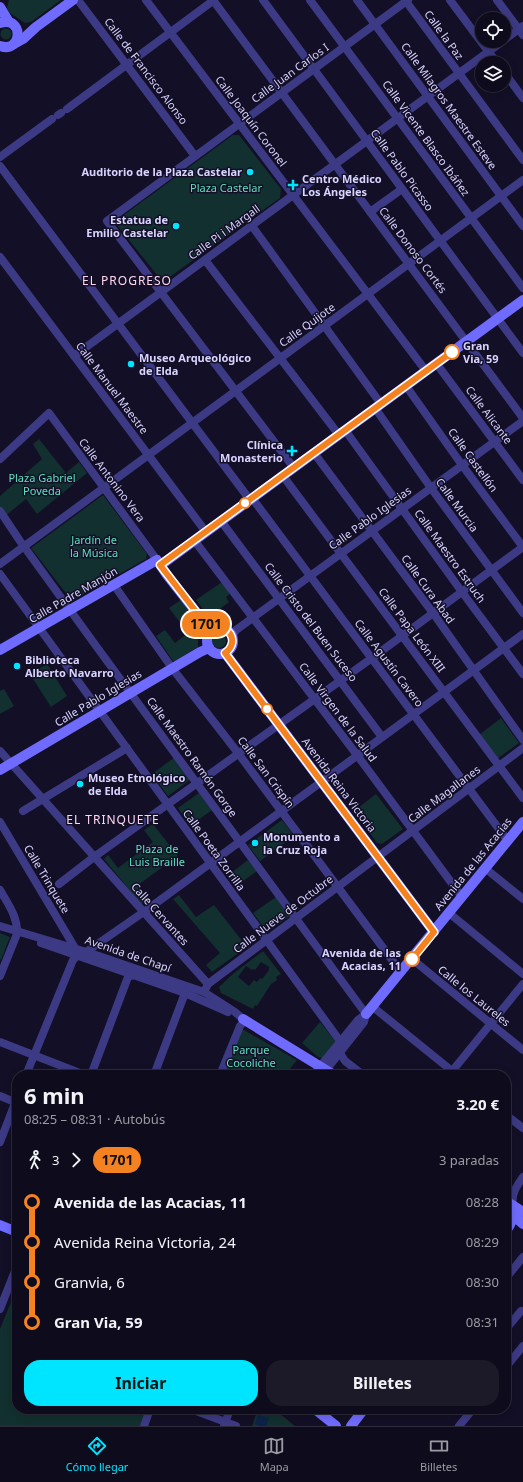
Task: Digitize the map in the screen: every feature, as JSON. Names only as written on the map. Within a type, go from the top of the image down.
[{"type":"street","points":[[0,54],[18,36],[8,24],[0,6],[1,0]]},
{"type":"street","points":[[7,46],[23,39],[36,27],[73,0]]},
{"type":"street","name":"Calle de Francisco Alonso","points":[[78,0],[195,156]]},
{"type":"street","name":"Calle Joaquín Coronel","points":[[146,0],[426,371]]},
{"type":"street","points":[[0,157],[213,0]]},
{"type":"street","name":"Calle Donoso Cortés","points":[[213,0],[523,418]]},
{"type":"street","name":"Calle Pablo Picasso","points":[[263,0],[523,353]]},
{"type":"street","name":"Calle Vicente Blasco Ibáñez","points":[[310,0],[523,288]]},
{"type":"street","name":"Calle Milagros Maestre Esteve","points":[[357,0],[523,226]]},
{"type":"street","points":[[497,0],[522,30]]},
{"type":"street","name":"Calle Juan Carlos I","points":[[161,292],[107,221],[406,1]]},
{"type":"street","name":"Calle la Paz","points":[[406,1],[523,160]]},
{"type":"street","points":[[450,1],[492,56]]},
{"type":"street","points":[[8,24],[25,28],[36,27]]},
{"type":"street","name":"Calle Pi i Margall","points":[[511,36],[522,30]]},
{"type":"street","name":"Calle Pi i Margall","points":[[74,356],[494,48]]},
{"type":"street","points":[[511,82],[523,98]]},
{"type":"street","name":"Calle Agustín Cavero","points":[[0,166],[192,423],[470,788],[508,841]]},
{"type":"street","name":"Calle Quijote","points":[[0,564],[523,180]]},
{"type":"street","points":[[370,212],[402,189]]},
{"type":"street","name":"Calle Murcia","points":[[252,226],[324,326],[431,488],[523,613]]},
{"type":"street","name":"Calle Manuel Maestre","points":[[0,257],[206,532]]},
{"type":"street","name":"Calle Maestro Estruch","points":[[205,260],[280,358],[402,509],[523,674]]},
{"type":"street","points":[[161,292],[294,468]]},
{"type":"street","name":"Calle Padre Manjón","points":[[0,650],[70,609],[159,562],[206,532],[523,300]]},
{"type":"street","name":"Calle Alicante","points":[[436,364],[523,480]]},
{"type":"street","name":"Calle Castellón","points":[[406,386],[523,547]]},
{"type":"street","name":"Calle Antonino Vera","points":[[0,459],[49,413],[159,562]]},
{"type":"street","name":"Calle Pablo Iglesias","points":[[232,636],[236,630],[523,421]]},
{"type":"street","name":"Calle Cura Abad","points":[[314,453],[433,613],[523,740]]},
{"type":"street","name":"Calle Papa León XIII","points":[[283,476],[523,798]]},
{"type":"street","name":"Calle Maestro Ramón Gorge","points":[[0,511],[24,547],[296,918],[370,1011],[448,1070]]},
{"type":"street","name":"Calle Cristo del Buen Suceso","points":[[221,520],[382,737]]},
{"type":"street","name":"Calle Virgen de la Salud","points":[[194,540],[357,755],[462,897]]},
{"type":"street","points":[[59,884],[197,782],[372,658],[523,547]]},
{"type":"street","points":[[159,562],[211,631]]},
{"type":"street","name":"Calle Poeta Zorrilla","points":[[0,574],[340,1041]]},
{"type":"street","name":"Calle San Crispín","points":[[114,585],[172,668],[339,886],[401,972]]},
{"type":"street","points":[[219,628],[227,630],[232,636],[231,648],[225,653],[218,654],[209,648],[206,640],[211,631],[219,628]]},
{"type":"street","points":[[28,1070],[76,952],[86,952],[144,912],[523,634]]},
{"type":"street","name":"Calle Pablo Iglesias","points":[[0,770],[172,668],[209,648]]},
{"type":"street","name":"Avenida Reina Victoria","points":[[225,653],[434,932]]},
{"type":"street","points":[[23,811],[127,748]]},
{"type":"street","name":"Calle Magallanes","points":[[378,857],[523,748]]},
{"type":"street","name":"Calle Cervantes","points":[[0,751],[208,984]]},
{"type":"street","name":"Calle Trinquete","points":[[0,822],[76,952]]},
{"type":"street","name":"Avenida de las Acacias","points":[[327,1070],[401,972],[523,823]]},
{"type":"street","name":"Calle Nueve de Octubre","points":[[204,992],[208,984],[378,857]]},
{"type":"street","points":[[486,869],[523,900]]},
{"type":"street","points":[[0,890],[14,914],[17,932],[0,976]]},
{"type":"street","points":[[449,914],[523,974]]},
{"type":"street","name":"Avenida de Chapí","points":[[0,926],[76,952],[185,993],[244,1019]]},
{"type":"street","points":[[102,941],[102,952],[113,961]]},
{"type":"street","name":"Avenida de Chapí","points":[[86,952],[204,992],[322,1070]]},
{"type":"street","name":"Calle los Laureles","points":[[412,959],[523,1050]]},
{"type":"street","points":[[93,1070],[128,977],[134,975]]},
{"type":"street","points":[[456,1070],[523,984]]},
{"type":"street","points":[[156,1070],[185,993]]},
{"type":"street","name":"Avenida de las Acacias","points":[[326,1070],[340,1041],[358,1020],[370,1011]]},
{"type":"street","points":[[222,1070],[244,1019]]},
{"type":"street","points":[[0,1042],[72,1070]]},
{"type":"street","points":[[340,1053],[345,1061],[356,1070]]},
{"type":"street","points":[[0,1096],[12,1100]]},
{"type":"street","points":[[0,1142],[12,1111]]},
{"type":"street","points":[[511,1119],[523,1128]]},
{"type":"street","points":[[515,1211],[516,1188],[523,1177]]},
{"type":"street","points":[[0,1225],[12,1230]]},
{"type":"street","points":[[511,1232],[523,1229]]},
{"type":"street","points":[[511,1272],[523,1257]]},
{"type":"street","points":[[0,1309],[12,1279]]},
{"type":"street","points":[[511,1323],[521,1311]]},
{"type":"street","points":[[511,1361],[523,1346]]},
{"type":"street","points":[[144,1426],[148,1414]]},
{"type":"street","points":[[202,1414],[225,1424],[236,1426]]},
{"type":"street","points":[[225,1424],[228,1414]]},
{"type":"street","points":[[320,1414],[336,1426]]},
{"type":"street","points":[[459,1426],[468,1414]]},
{"type":"green space","points":[[9,0],[61,0],[31,22],[25,23],[10,13],[7,8]]},
{"type":"green space","points":[[4,29],[8,29],[10,30],[10,38],[4,39],[1,36],[1,32]]},
{"type":"green space","name":"Plaza Castelar","points":[[233,135],[239,135],[281,189],[280,198],[164,281],[161,280],[117,225],[117,220]]},
{"type":"green space","name":"Plaza Gabriel Poveda","points":[[39,439],[66,473],[79,462],[87,473],[37,514],[26,499],[4,517],[0,511],[0,496],[42,459],[33,444]]},
{"type":"green space","name":"Jardín de la Música","points":[[103,495],[147,554],[146,559],[72,601],[31,548]]},
{"type":"green space","points":[[222,582],[230,594],[226,597],[229,602],[209,617],[196,600]]},
{"type":"green space","points":[[181,600],[204,630],[198,638],[198,647],[173,661],[156,636],[165,630],[175,643],[188,633],[169,608]]},
{"type":"green space","points":[[216,634],[222,634],[226,638],[226,644],[222,648],[216,648],[212,644],[212,638]]},
{"type":"green space","points":[[47,664],[67,696],[51,707],[30,674]]},
{"type":"green space","points":[[4,689],[14,706],[0,714],[0,691]]},
{"type":"green space","points":[[501,718],[519,743],[497,759],[479,735]]},
{"type":"green space","points":[[175,757],[191,779],[168,796],[152,774]]},
{"type":"green space","points":[[199,793],[212,810],[190,826],[178,808]]},
{"type":"green space","points":[[376,794],[403,829],[382,844],[377,843],[354,811]]},
{"type":"green space","points":[[282,820],[294,836],[260,861],[248,845]]},
{"type":"green space","name":"Plaza de Luis Braille","points":[[153,824],[178,856],[138,885],[148,899],[141,904],[104,859],[108,855],[118,868],[153,842],[144,830]]},
{"type":"green space","points":[[248,860],[257,871],[235,887],[227,876]]},
{"type":"green space","points":[[179,895],[196,917],[214,905],[247,947],[212,972],[206,965],[220,953],[173,899]]},
{"type":"green space","points":[[276,897],[290,916],[267,932],[253,913]]},
{"type":"green space","points":[[0,933],[10,937],[1,960],[0,959]]},
{"type":"green space","points":[[263,951],[281,974],[276,977],[277,980],[271,984],[257,1006],[255,1005],[253,1009],[221,993],[219,987],[234,973]],"holes":[[[261,962],[269,967],[269,970],[262,979],[260,978],[257,982],[254,980],[249,986],[238,977],[246,966],[252,970],[255,970]]]},
{"type":"green space","points":[[320,1022],[336,1042],[322,1058],[318,1057],[302,1043]]},
{"type":"green space","name":"Parque Cocoliche","points":[[242,1029],[297,1060],[289,1070],[225,1070]]},
{"type":"green space","points":[[12,1299],[12,1414],[144,1414],[140,1426],[0,1426],[0,1329]]},
{"type":"green space","points":[[256,1414],[280,1414],[295,1426],[252,1426]]},
{"type":"water","points":[[258,1415],[269,1418],[266,1426],[255,1424]]},
{"type":"bus line","name":"1701","points":[[412,959],[434,932],[225,653],[231,648],[233,640],[230,633],[223,628],[214,629],[211,631],[160,565],[452,352]]},
{"type":"place","name":"Auditorio de la Plaza Castelar","points":[[250,172]]},
{"type":"place","name":"Centro Médico Los Ángeles","points":[[293,185]]},
{"type":"place","name":"Estatua de Emilio Castelar","points":[[176,226]]},
{"type":"place","name":"Gran Via, 59","points":[[452,352]]},
{"type":"place","name":"Museo Arqueológico de Elda","points":[[131,364]]},
{"type":"place","name":"Clínica Monasterio","points":[[292,451]]},
{"type":"place","name":"Biblioteca Alberto Navarro","points":[[17,666]]},
{"type":"place","name":"Museo Etnológico de Elda","points":[[80,784]]},
{"type":"place","name":"Monumento a la Cruz Roja","points":[[255,843]]},
{"type":"place","name":"Avenida de las Acacias, 11","points":[[412,959]]},
{"type":"district","name":"EL PROGRESO","points":[[127,281]]},
{"type":"district","name":"EL TRINQUETE","points":[[113,820]]}]
